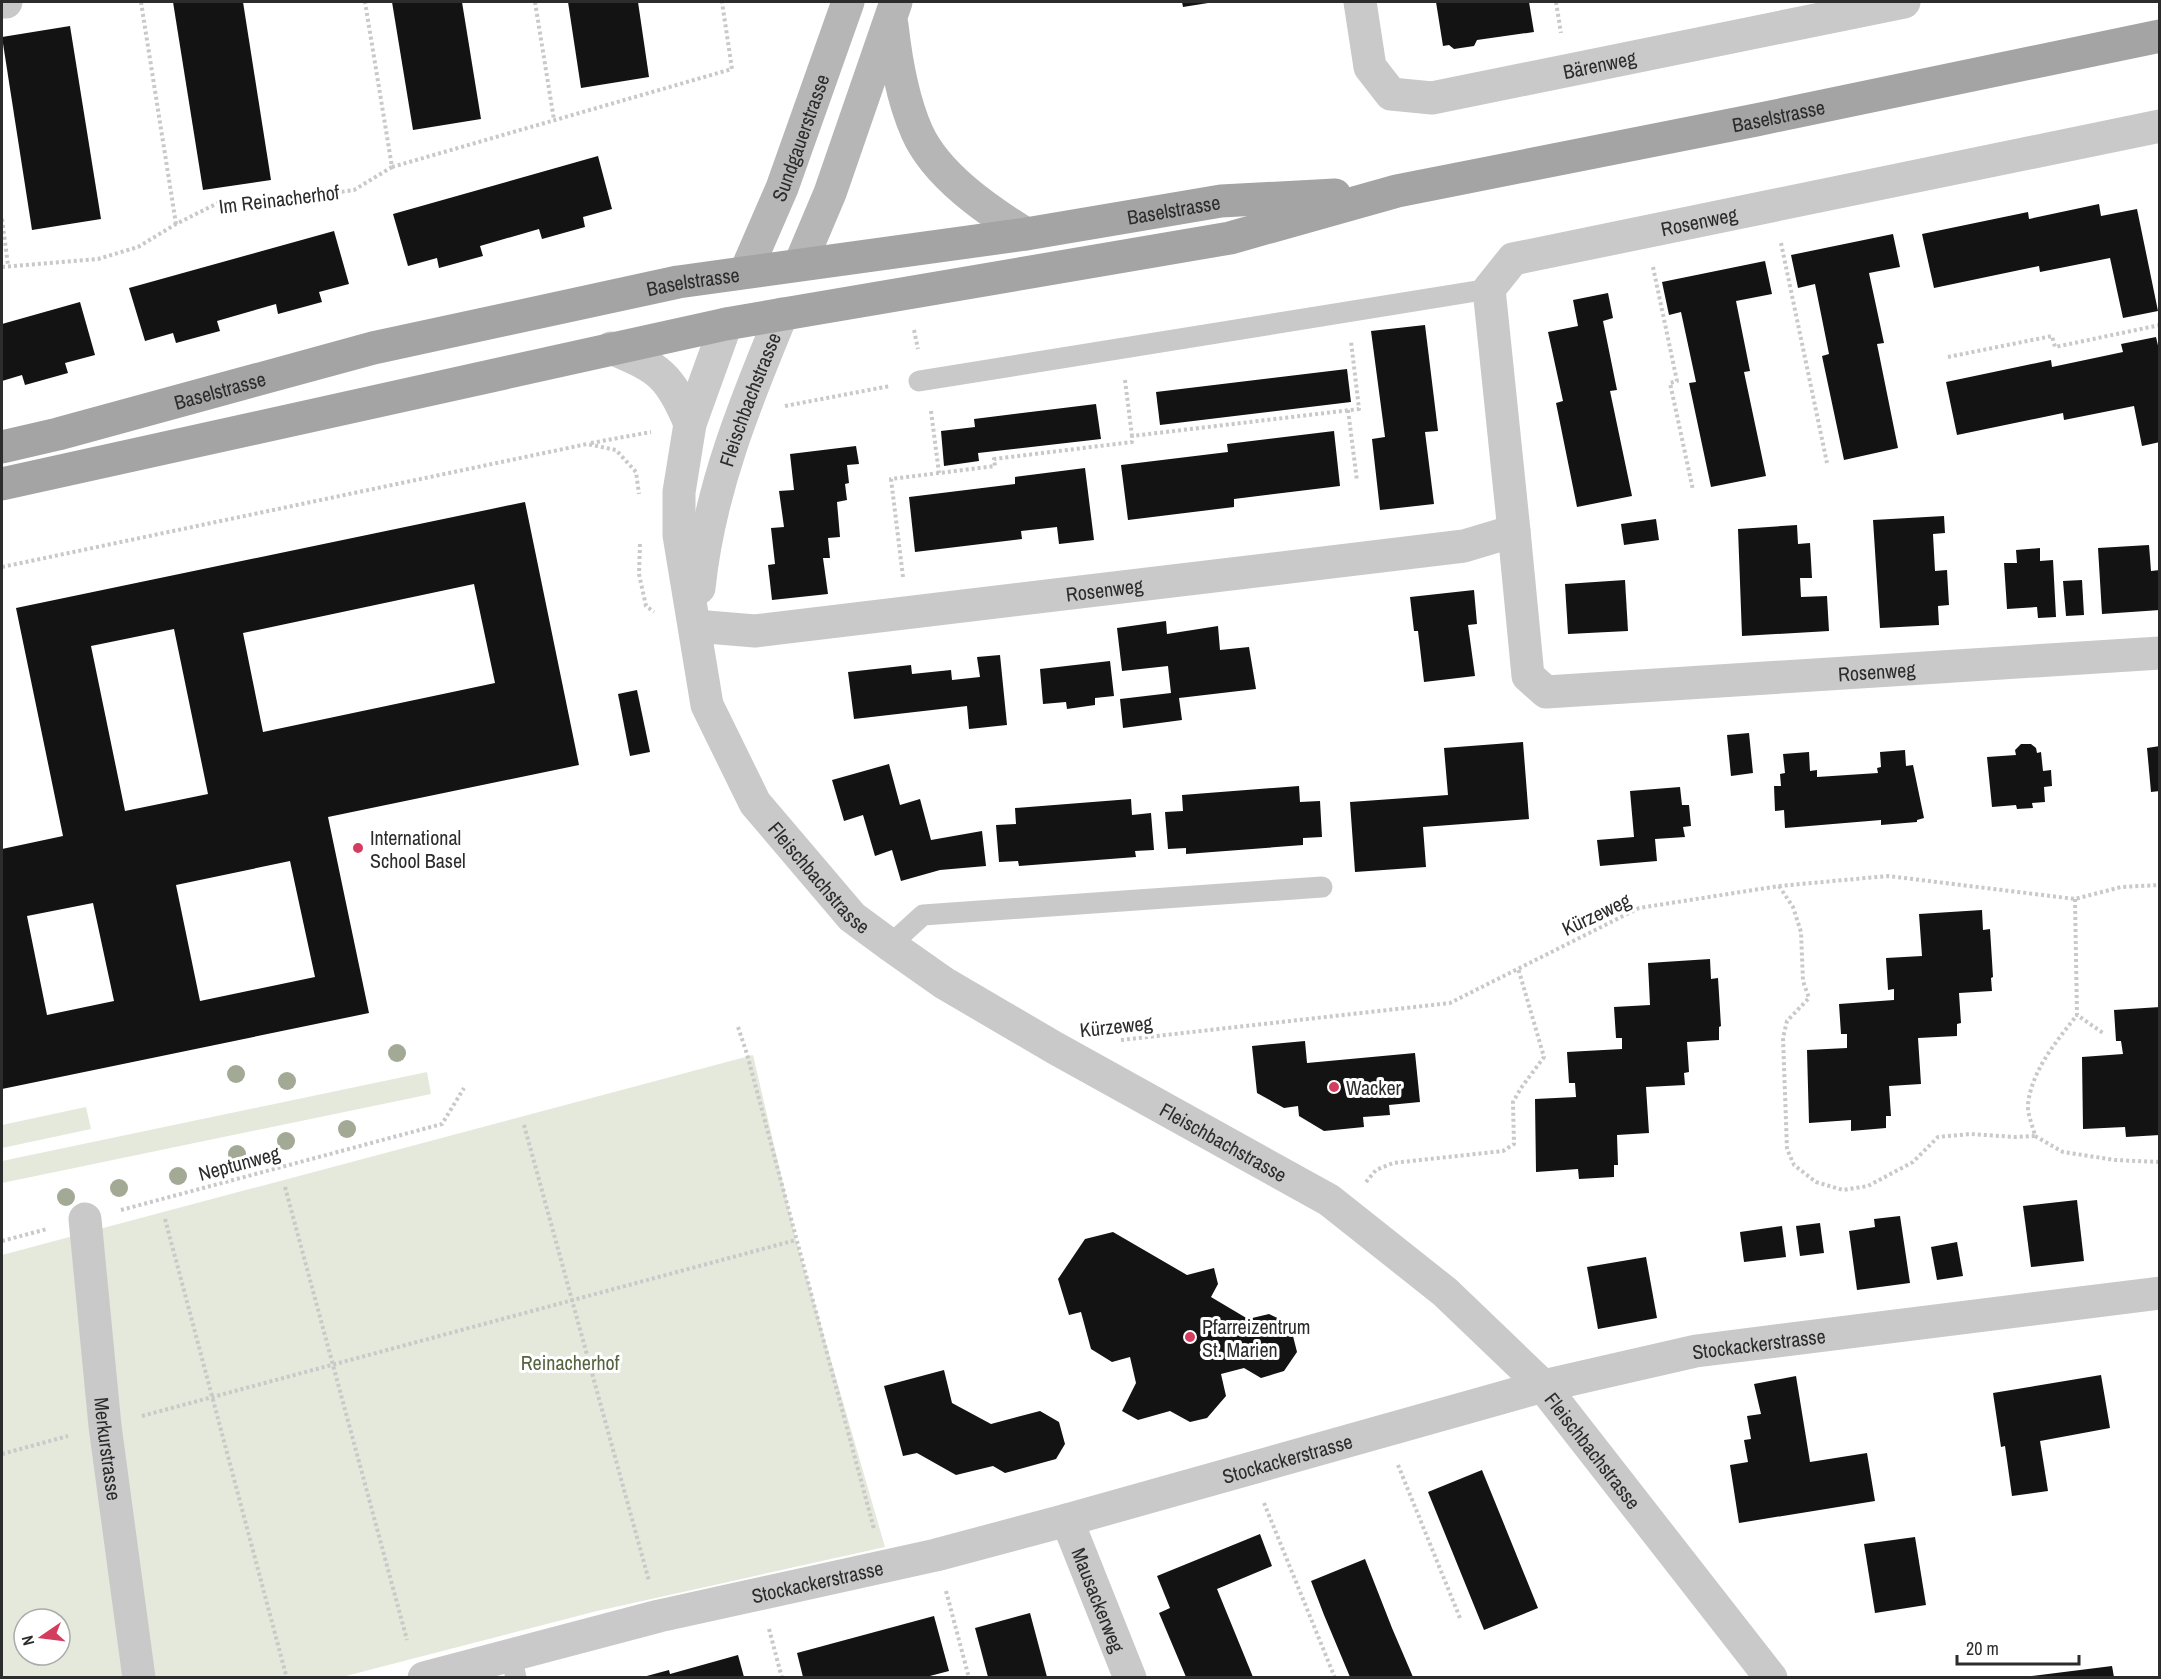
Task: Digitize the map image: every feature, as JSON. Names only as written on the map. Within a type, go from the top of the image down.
[{"type":"main road","name":"Sundgauerstrasse","points":[[746,271],[782,188],[849,2]]},
{"type":"main road","points":[[894,10],[894,48],[904,98],[917,134],[940,167],[969,194],[992,213],[1026,234]]},
{"type":"main road","points":[[782,314],[830,192],[894,10]]},
{"type":"main road","name":"Baselstrasse","points":[[2,484],[726,324],[1230,238],[1396,191],[1756,120],[2160,36]]},
{"type":"main road","name":"Baselstrasse","points":[[2,447],[58,434],[373,348],[678,282],[1026,234],[1221,201],[1396,191]]},
{"type":"main road","points":[[726,324],[746,271]]},
{"type":"street","name":"Bärenweg","points":[[1360,2],[1371,67],[1391,94],[1432,98],[1904,2]]},
{"type":"street","name":"Rosenweg","points":[[2160,126],[1513,259],[1489,289],[1528,676],[1546,692],[2160,653]]},
{"type":"street","name":"Fleischbachstrasse","points":[[694,626],[703,552],[715,494],[733,436],[782,314]]},
{"type":"street","name":"Fleischbachstrasse","points":[[726,324],[690,424],[679,492],[679,535],[707,705],[755,803],[852,917],[890,945],[944,983],[1055,1048],[1329,1200],[1445,1292],[1543,1386],[1771,1677]]},
{"type":"street","points":[[611,348],[644,362],[662,374],[679,398],[690,424]]},
{"type":"street","name":"Rosenweg","points":[[694,626],[754,631],[1464,546],[1514,531]]},
{"type":"street","name":"Merkurstrasse","points":[[85,1219],[105,1426],[139,1677]]},
{"type":"street","name":"Stockackerstrasse","points":[[424,1677],[514,1666],[659,1616],[936,1555],[1543,1386],[1696,1351],[2160,1293]]},
{"type":"street","name":"Mausackerweg","points":[[1067,1520],[1130,1677]]},
{"type":"lane","points":[[923,380],[1489,289]]},
{"type":"lane","points":[[890,945],[923,915],[1322,887]]},
{"type":"path","points":[[141,2],[176,224]]},
{"type":"path","points":[[365,2],[392,167]]},
{"type":"path","points":[[535,2],[554,120]]},
{"type":"path","name":"Im Reinacherhof","points":[[2,267],[98,259],[138,247],[176,224],[220,202],[279,201],[354,190],[392,167],[732,69],[722,2]]},
{"type":"path","points":[[1774,207],[1827,463]]},
{"type":"path","points":[[2,219],[8,265]]},
{"type":"path","points":[[1646,233],[1677,381],[1670,383],[1693,490]]},
{"type":"path","points":[[1132,436],[1359,409],[1348,312]]},
{"type":"path","points":[[1948,357],[2052,336],[2055,347],[2160,326]]},
{"type":"path","points":[[908,613],[891,479],[995,466],[994,459],[1132,442],[1121,348]]},
{"type":"path","points":[[923,380],[939,473]]},
{"type":"path","points":[[1348,410],[1357,481]]},
{"type":"path","points":[[2,567],[587,444],[616,450],[636,472],[640,502]]},
{"type":"path","points":[[640,543],[639,574],[646,606],[667,622],[694,626]]},
{"type":"path","name":"Kürzeweg","points":[[1113,1041],[1449,1003],[1639,908],[1779,886],[1888,876],[2075,898],[2121,887],[2160,885]]},
{"type":"path","points":[[1779,886],[1793,907],[1801,932],[1803,981],[1809,998],[1787,1021],[1784,1038],[1787,1149],[1794,1165],[1816,1182],[1843,1190],[1868,1186],[1913,1162],[1938,1137],[1970,1134],[2035,1136],[2063,1152],[2115,1160],[2160,1162]]},
{"type":"path","points":[[2035,1136],[2028,1106],[2037,1072],[2053,1046],[2077,1015],[2075,898]]},
{"type":"path","points":[[1344,1211],[1376,1170],[1393,1163],[1503,1151],[1514,1144],[1513,1102],[1544,1057],[1518,968]]},
{"type":"path","points":[[2077,1015],[2103,1033]]},
{"type":"path","points":[[738,1028],[747,1053],[875,1533]]},
{"type":"path","name":"Neptunweg","points":[[2,1241],[442,1125],[464,1088]]},
{"type":"path","points":[[524,1125],[649,1582]]},
{"type":"path","points":[[285,1187],[407,1640]]},
{"type":"path","points":[[165,1219],[286,1675]]},
{"type":"path","points":[[2,1454],[796,1240]]},
{"type":"path","points":[[1384,1431],[1460,1618]]},
{"type":"path","points":[[1250,1468],[1335,1677]]},
{"type":"path","points":[[936,1555],[969,1677]]},
{"type":"path","points":[[759,1593],[782,1677]]},
{"type":"green space","name":"Reinacherhof","points":[[753,1055],[796,1240],[885,1547],[597,1611],[342,1677],[2,1678],[2,1255]]},
{"type":"green space","points":[[427,1072],[431,1094],[2,1183],[2,1161]]},
{"type":"green space","points":[[86,1107],[91,1129],[2,1148],[2,1125]]},
{"type":"building","points":[[173,2],[243,2],[271,180],[203,190]]},
{"type":"building","points":[[392,2],[462,2],[481,119],[413,130]]},
{"type":"building","points":[[568,2],[638,2],[649,77],[581,88]]},
{"type":"building","points":[[1182,2],[1208,2],[1208,3],[1183,7]]},
{"type":"building","points":[[1436,2],[1529,2],[1534,32],[1477,40],[1474,46],[1454,49],[1449,45],[1443,46]]},
{"type":"building","points":[[70,26],[101,219],[32,230],[2,37]]},
{"type":"building","points":[[598,156],[612,209],[583,217],[585,227],[542,239],[539,229],[480,246],[483,256],[439,268],[437,258],[408,266],[393,214]]},
{"type":"building","points":[[2099,204],[2101,216],[2137,209],[2158,311],[2123,318],[2110,258],[2040,272],[2039,266],[1934,288],[1922,234],[2028,212],[2029,219]]},
{"type":"building","points":[[334,231],[349,284],[319,292],[322,302],[278,314],[276,304],[217,321],[220,331],[176,343],[173,333],[145,341],[129,288]]},
{"type":"building","points":[[1893,234],[1900,267],[1869,273],[1884,343],[1877,344],[1898,448],[1844,460],[1822,356],[1829,354],[1815,284],[1798,288],[1791,255]]},
{"type":"building","points":[[1765,261],[1772,294],[1736,301],[1750,371],[1744,372],[1766,476],[1711,487],[1689,383],[1696,382],[1681,312],[1669,315],[1662,282]]},
{"type":"building","points":[[1608,293],[1613,318],[1603,321],[1617,390],[1610,391],[1632,496],[1577,507],[1556,403],[1563,401],[1548,332],[1578,326],[1573,300]]},
{"type":"building","points":[[80,302],[95,355],[65,363],[68,373],[25,385],[22,375],[2,381],[2,324]]},
{"type":"building","points":[[1425,325],[1438,431],[1425,432],[1434,504],[1380,510],[1372,439],[1385,437],[1371,331]]},
{"type":"building","points":[[2156,337],[2160,354],[2160,442],[2142,446],[2134,406],[2064,420],[2063,413],[1957,435],[1946,382],[2051,360],[2052,367],[2123,352],[2121,344]]},
{"type":"building","points":[[1347,369],[1351,402],[1160,425],[1156,392]]},
{"type":"building","points":[[1096,404],[1101,439],[978,453],[979,461],[944,466],[941,431],[975,427],[974,419]]},
{"type":"building","points":[[1334,431],[1340,486],[1234,499],[1234,507],[1128,520],[1121,465],[1228,452],[1227,444]]},
{"type":"building","points":[[856,446],[859,464],[847,465],[849,483],[845,484],[847,500],[837,502],[840,537],[828,538],[830,558],[823,558],[828,594],[772,600],[768,565],[775,564],[771,528],[784,527],[779,491],[794,490],[790,454]]},
{"type":"building","points":[[1085,468],[1094,540],[1059,544],[1057,527],[1021,531],[1022,539],[915,552],[909,497],[1015,484],[1015,477]]},
{"type":"building","points":[[525,502],[579,765],[328,817],[369,1013],[2,1089],[2,849],[63,836],[16,608]],"holes":[[[474,584],[495,683],[263,732],[243,633]],[[174,629],[208,794],[125,811],[91,646]],[[290,861],[315,977],[200,1001],[176,885]],[[93,903],[114,1001],[47,1015],[27,916]]]},
{"type":"building","points":[[1944,516],[1945,533],[1933,534],[1935,571],[1947,570],[1949,605],[1938,606],[1939,625],[1880,628],[1873,520]]},
{"type":"building","points":[[1656,519],[1659,540],[1624,545],[1621,524]]},
{"type":"building","points":[[1797,525],[1798,544],[1810,543],[1812,578],[1800,578],[1801,597],[1827,596],[1829,631],[1742,636],[1738,529]]},
{"type":"building","points":[[2149,545],[2151,571],[2160,570],[2160,610],[2102,614],[2098,548]]},
{"type":"building","points":[[2040,548],[2040,561],[2053,560],[2056,617],[2038,618],[2037,607],[2007,609],[2004,563],[2017,563],[2016,550]]},
{"type":"building","points":[[1625,580],[1628,631],[1568,634],[1565,584]]},
{"type":"building","points":[[2082,580],[2084,615],[2066,616],[2063,581]]},
{"type":"building","points":[[1474,590],[1477,624],[1468,625],[1475,676],[1424,682],[1418,631],[1414,631],[1410,597]]},
{"type":"building","points":[[1166,621],[1167,634],[1218,626],[1220,650],[1249,647],[1256,689],[1179,698],[1182,720],[1123,728],[1120,699],[1171,693],[1168,666],[1122,671],[1117,628]]},
{"type":"building","points":[[1000,655],[1007,725],[969,729],[967,706],[854,719],[848,672],[911,665],[912,674],[951,670],[952,680],[980,677],[977,657]]},
{"type":"building","points":[[1110,661],[1114,696],[1095,698],[1095,705],[1067,709],[1066,702],[1043,704],[1040,669]]},
{"type":"building","points":[[637,690],[650,752],[630,756],[618,694]]},
{"type":"building","points":[[1749,733],[1753,773],[1731,776],[1727,735]]},
{"type":"building","points":[[1523,742],[1529,819],[1423,827],[1426,867],[1355,872],[1350,802],[1448,795],[1444,748]]},
{"type":"building","points":[[2021,744],[2031,744],[2036,748],[2037,753],[2041,752],[2043,771],[2051,770],[2052,786],[2044,787],[2045,802],[2032,803],[2033,808],[2017,809],[2016,805],[1992,807],[1987,757],[2016,755],[2015,750]]},
{"type":"building","points":[[2160,746],[2160,791],[2151,792],[2147,748]]},
{"type":"building","points":[[1905,750],[1906,766],[1913,765],[1924,818],[1917,822],[1881,825],[1881,820],[1785,828],[1784,810],[1775,811],[1774,786],[1781,786],[1780,774],[1785,773],[1783,754],[1809,752],[1810,771],[1817,770],[1817,777],[1878,773],[1877,768],[1881,767],[1880,752]]},
{"type":"building","points":[[889,764],[900,805],[920,799],[931,840],[982,831],[986,866],[940,870],[901,881],[892,850],[875,856],[863,815],[844,821],[832,780]]},
{"type":"building","points":[[1299,786],[1300,802],[1320,801],[1322,837],[1303,838],[1303,845],[1186,854],[1186,848],[1168,849],[1165,812],[1183,811],[1182,795]]},
{"type":"building","points":[[1680,787],[1682,805],[1689,805],[1691,826],[1683,827],[1685,837],[1655,839],[1657,861],[1600,866],[1597,840],[1634,837],[1630,791]]},
{"type":"building","points":[[1131,799],[1132,815],[1151,813],[1154,850],[1135,851],[1136,857],[1019,866],[1018,861],[999,862],[996,825],[1016,824],[1015,808]]},
{"type":"building","points":[[1982,910],[1983,930],[1990,929],[1992,991],[1959,993],[1961,1023],[1957,1024],[1957,1036],[1918,1038],[1921,1084],[1889,1086],[1891,1116],[1886,1116],[1886,1128],[1851,1131],[1851,1120],[1809,1123],[1807,1050],[1847,1048],[1847,1034],[1841,1034],[1839,1004],[1894,1000],[1894,989],[1888,990],[1886,958],[1922,956],[1919,914]]},
{"type":"building","points":[[1710,959],[1711,979],[1718,978],[1721,1026],[1719,1027],[1719,1040],[1687,1042],[1689,1072],[1684,1073],[1685,1085],[1646,1087],[1649,1133],[1617,1135],[1618,1165],[1614,1165],[1614,1177],[1579,1179],[1578,1169],[1536,1172],[1535,1099],[1576,1097],[1575,1083],[1569,1083],[1567,1052],[1622,1049],[1622,1038],[1616,1038],[1614,1007],[1650,1005],[1648,963]]},
{"type":"building","points":[[2160,1007],[2160,1135],[2126,1137],[2125,1127],[2083,1129],[2082,1057],[2123,1054],[2121,1041],[2116,1041],[2114,1010]]},
{"type":"building","points":[[1305,1041],[1307,1063],[1415,1053],[1420,1102],[1389,1105],[1390,1115],[1363,1117],[1364,1127],[1324,1131],[1299,1116],[1298,1106],[1284,1108],[1257,1093],[1252,1046]]},
{"type":"building","points":[[2077,1200],[2084,1261],[2031,1267],[2023,1206]]},
{"type":"building","points":[[1900,1216],[1910,1283],[1857,1290],[1849,1231],[1875,1227],[1874,1219]]},
{"type":"building","points":[[1820,1223],[1824,1253],[1800,1256],[1796,1226]]},
{"type":"building","points":[[1782,1226],[1786,1257],[1744,1262],[1740,1232]]},
{"type":"building","name":"Pfarreizentrum St. Marien","points":[[1113,1232],[1187,1275],[1214,1268],[1218,1284],[1211,1297],[1248,1319],[1269,1314],[1290,1324],[1297,1352],[1284,1371],[1261,1378],[1244,1368],[1221,1374],[1226,1396],[1207,1418],[1190,1422],[1170,1411],[1138,1420],[1122,1411],[1136,1383],[1130,1357],[1112,1362],[1091,1349],[1081,1312],[1069,1315],[1058,1279],[1085,1239]]},
{"type":"building","points":[[1957,1242],[1963,1276],[1937,1280],[1931,1247]]},
{"type":"building","points":[[1646,1257],[1657,1318],[1598,1329],[1587,1267]]},
{"type":"building","points":[[944,1370],[952,1403],[991,1424],[1040,1411],[1059,1422],[1065,1444],[1056,1459],[1005,1473],[993,1466],[956,1475],[917,1453],[903,1456],[884,1386]]},
{"type":"building","points":[[2101,1375],[2110,1428],[2040,1441],[2048,1491],[2012,1496],[2005,1446],[2001,1447],[1993,1393]]},
{"type":"building","points":[[1796,1376],[1810,1462],[1867,1453],[1875,1501],[1739,1523],[1730,1465],[1748,1462],[1744,1440],[1751,1439],[1747,1416],[1761,1414],[1754,1384]]},
{"type":"building","points":[[1482,1470],[1538,1608],[1484,1630],[1428,1492]]},
{"type":"building","points":[[1260,1534],[1272,1566],[1217,1589],[1253,1677],[1186,1677],[1159,1613],[1170,1608],[1157,1576]]},
{"type":"building","points":[[1915,1537],[1926,1605],[1875,1613],[1864,1544]]},
{"type":"building","points":[[1365,1559],[1413,1677],[1350,1677],[1324,1615],[1311,1581]]},
{"type":"building","points":[[1030,1613],[1047,1677],[988,1677],[975,1628]]},
{"type":"building","points":[[934,1616],[949,1671],[926,1677],[803,1677],[797,1653]]},
{"type":"building","points":[[738,1655],[744,1677],[643,1677],[669,1670],[670,1674]]},
{"type":"building","points":[[2112,1666],[2114,1677],[2031,1677],[2031,1676]]},
{"type":"place","name":"International School Basel","points":[[358,848]]},
{"type":"place","name":"Wacker","points":[[1334,1087]]},
{"type":"place","name":"Pfarreizentrum St. Marien","points":[[1190,1337]]}]
